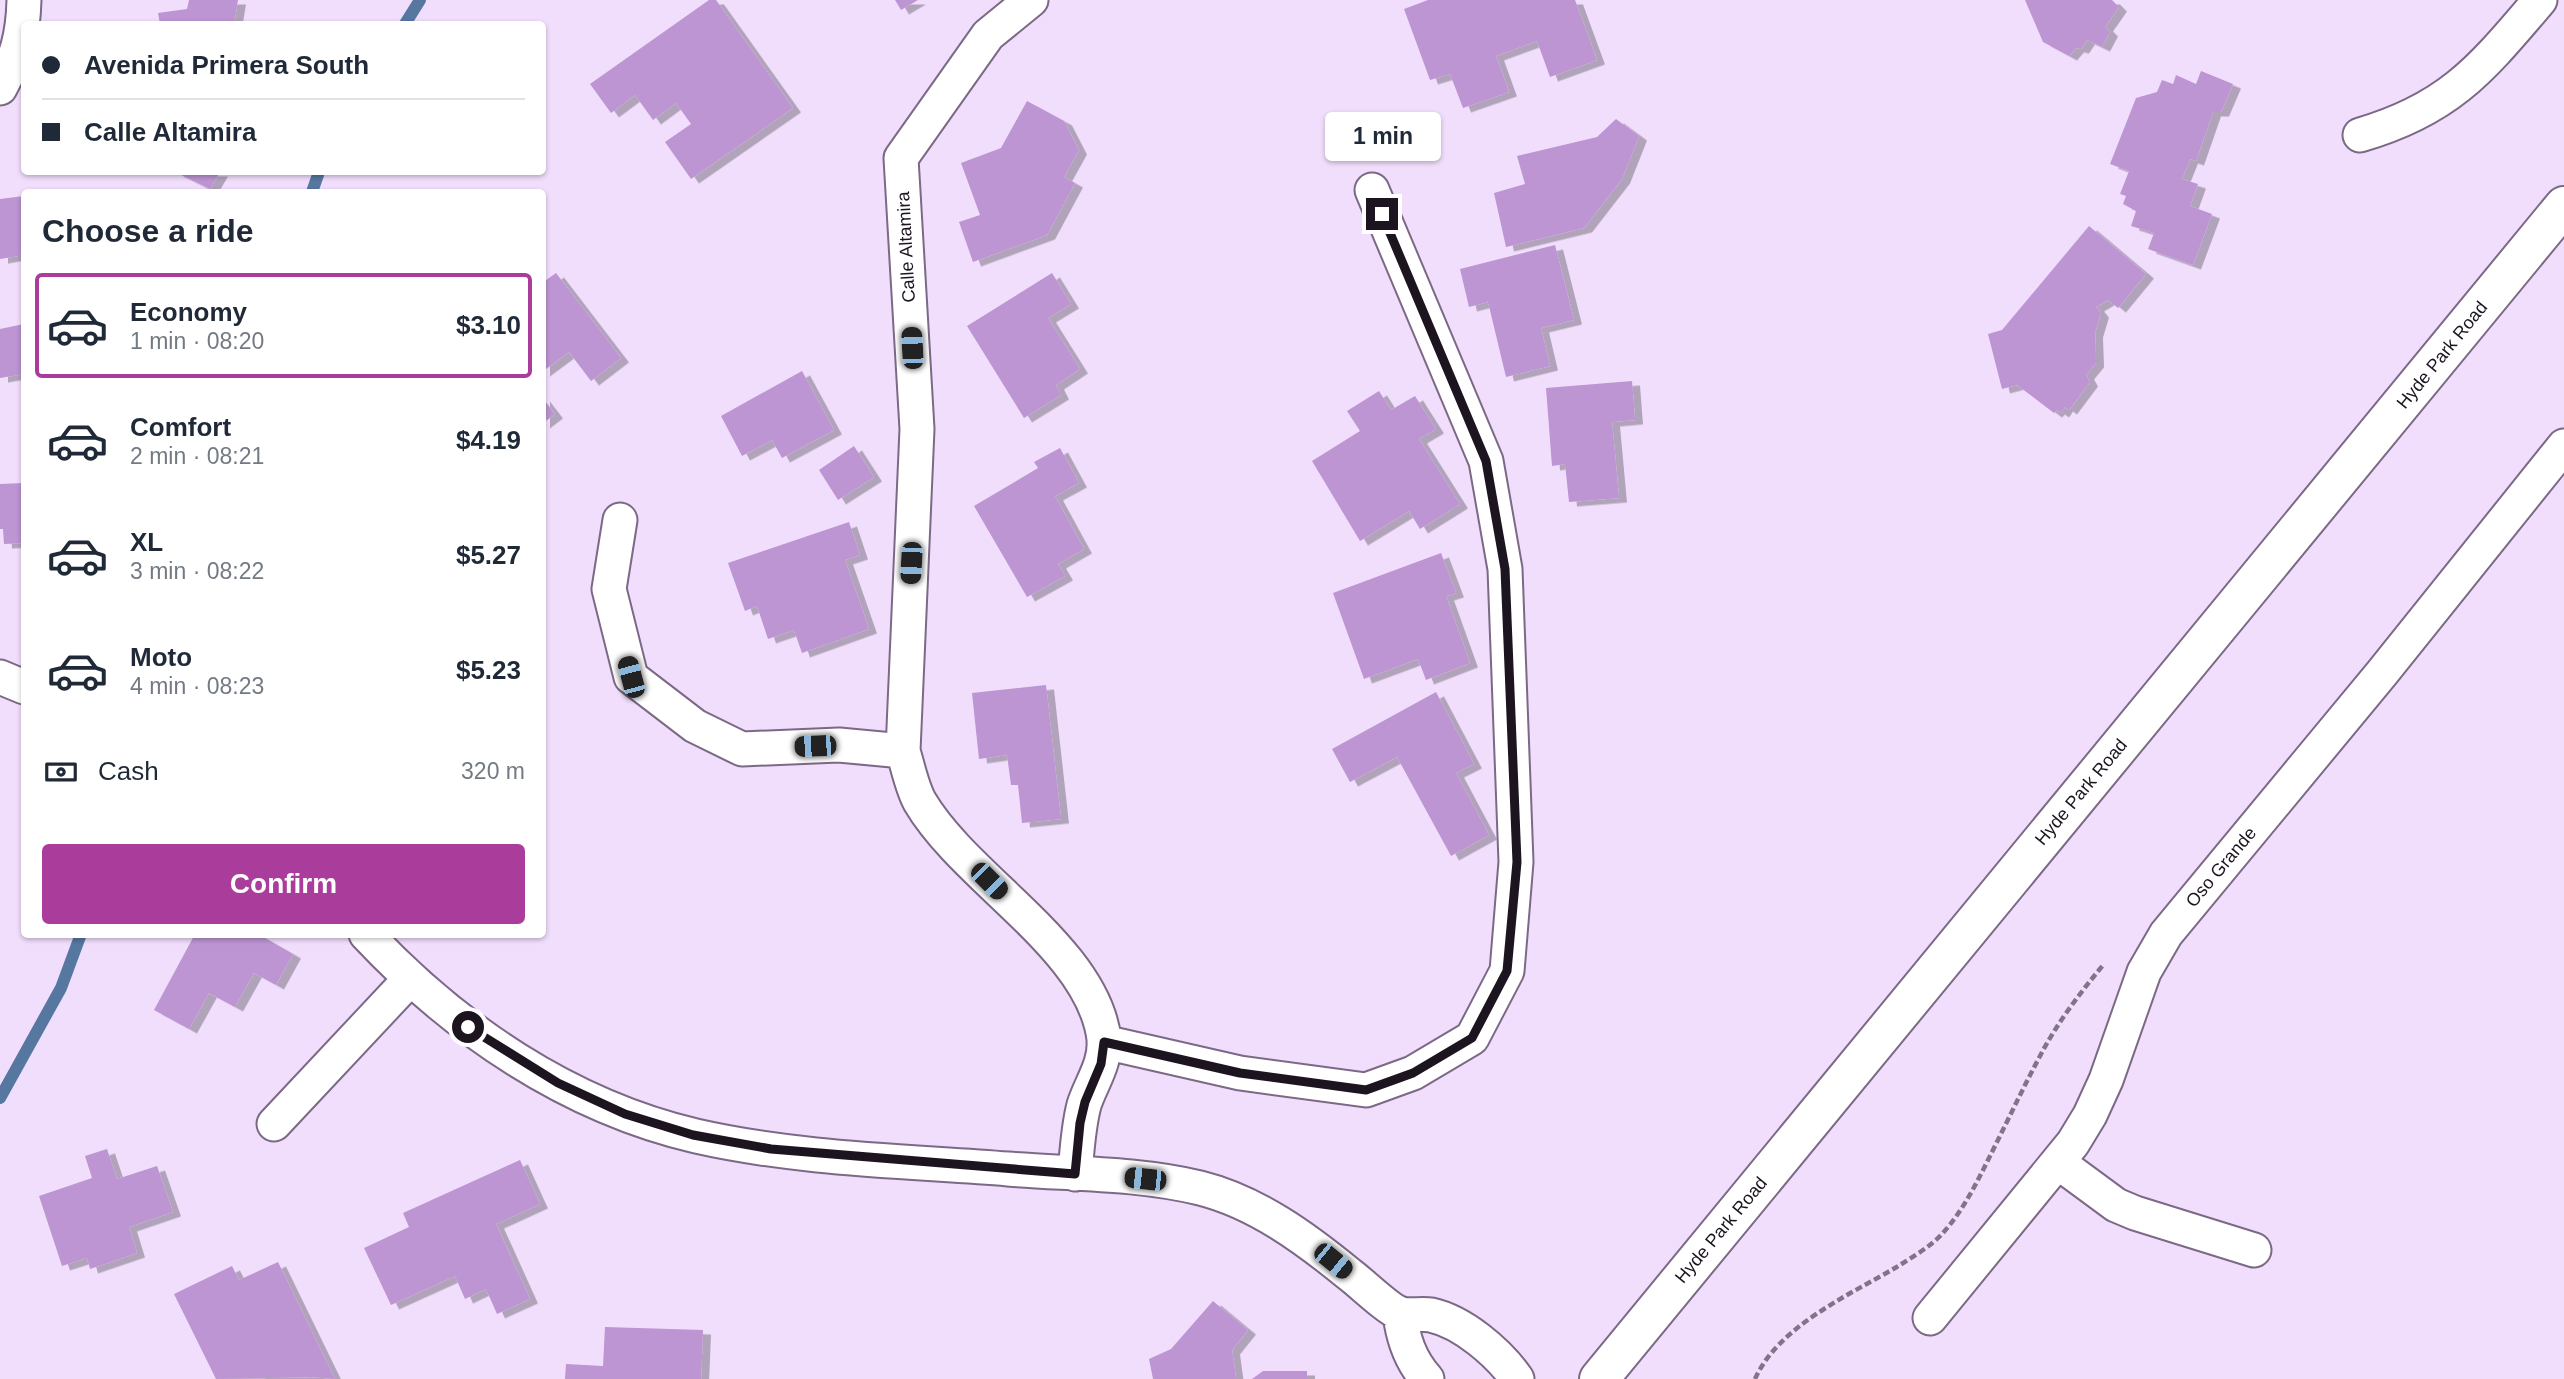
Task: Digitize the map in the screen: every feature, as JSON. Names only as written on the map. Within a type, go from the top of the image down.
[{"type":"main road","name":"Hyde Park Road","points":[[1599,1379],[2564,206]]},
{"type":"street","points":[[23,21],[24,0]]},
{"type":"street","name":"Calle Altamira","points":[[1031,0],[988,35],[901,158],[917,429],[903,751],[919,801],[953,844],[1062,954],[1091,998],[1100,1021],[1104,1042],[1101,1064],[1085,1102],[1080,1123],[1075,1174]]},
{"type":"street","points":[[2360,135],[2391,126],[2446,97],[2490,58],[2540,0]]},
{"type":"street","points":[[0,88],[13,64],[21,38]]},
{"type":"street","points":[[1104,1042],[1240,1073],[1366,1090],[1413,1073],[1472,1038],[1507,971],[1517,862],[1505,569],[1486,461],[1372,190]]},
{"type":"street","name":"Oso Grande","points":[[1930,1318],[2059,1163],[2090,1115],[2106,1080],[2144,972],[2166,934],[2382,673],[2564,446]]},
{"type":"street","points":[[620,520],[609,589],[631,677],[695,726],[742,749],[839,745],[903,751]]},
{"type":"street","points":[[0,677],[21,686]]},
{"type":"street","points":[[370,938],[410,979],[468,1027],[530,1067],[593,1100],[659,1126],[730,1143],[771,1149],[1167,1182],[1202,1188],[1239,1202],[1307,1240],[1400,1314],[1434,1315],[1452,1324],[1492,1349],[1517,1379]]},
{"type":"street","points":[[274,1124],[410,979]]},
{"type":"street","points":[[2059,1163],[2116,1205],[2254,1250]]},
{"type":"street","points":[[1400,1314],[1409,1354],[1427,1379]]},
{"type":"building","points":[[189,0],[238,0],[234,21],[159,21],[158,13],[187,9]]},
{"type":"building","points":[[709,0],[716,0],[793,108],[691,179],[665,142],[691,124],[676,103],[653,120],[635,95],[611,113],[590,84]]},
{"type":"building","points":[[895,0],[918,0],[901,10]]},
{"type":"building","points":[[1428,0],[1575,0],[1597,60],[1550,77],[1537,41],[1496,56],[1509,92],[1463,108],[1450,74],[1430,80],[1404,9]]},
{"type":"building","points":[[2025,0],[2112,0],[2119,7],[2105,27],[2110,32],[2102,47],[2087,40],[2081,49],[2076,48],[2069,56],[2043,42]]},
{"type":"building","points":[[2201,71],[2233,84],[2221,112],[2213,112],[2196,161],[2190,159],[2182,179],[2198,184],[2190,206],[2212,214],[2193,265],[2148,249],[2154,233],[2131,226],[2136,211],[2123,204],[2126,196],[2120,194],[2129,171],[2110,164],[2136,98],[2157,92],[2162,80],[2173,84],[2176,75],[2196,84]]},
{"type":"building","points":[[1027,101],[1064,121],[1079,150],[1064,177],[1075,183],[1047,235],[973,262],[959,222],[980,215],[961,163],[1001,148]]},
{"type":"building","points":[[1616,119],[1639,136],[1622,179],[1584,228],[1506,247],[1494,193],[1525,184],[1517,156],[1597,137]]},
{"type":"building","points":[[181,175],[218,175],[210,189]]},
{"type":"building","points":[[21,196],[21,256],[0,259],[0,199]]},
{"type":"building","points":[[2089,226],[2146,274],[2118,308],[2108,300],[2096,307],[2101,313],[2095,333],[2096,363],[2086,375],[2090,382],[2069,410],[2065,407],[2061,413],[2057,410],[2054,413],[2017,385],[2002,389],[1988,334],[2002,330]]},
{"type":"building","points":[[1555,245],[1574,320],[1541,328],[1550,366],[1506,377],[1488,302],[1469,307],[1460,269]]},
{"type":"building","points":[[556,273],[621,358],[591,381],[569,352],[546,369],[546,280]]},
{"type":"building","points":[[1052,273],[1071,304],[1048,318],[1080,369],[1056,385],[1061,395],[1024,418],[967,326]]},
{"type":"building","points":[[21,325],[21,374],[0,378],[0,329]]},
{"type":"building","points":[[802,371],[834,430],[782,458],[772,440],[742,456],[721,416]]},
{"type":"building","points":[[1632,381],[1635,420],[1612,422],[1619,498],[1569,502],[1565,464],[1552,466],[1546,388]]},
{"type":"building","points":[[1379,391],[1391,410],[1415,396],[1436,429],[1419,439],[1460,504],[1420,529],[1409,511],[1360,541],[1312,461],[1360,431],[1347,411]]},
{"type":"building","points":[[546,402],[555,414],[546,421]]},
{"type":"building","points":[[854,446],[874,477],[838,500],[819,470]]},
{"type":"building","points":[[1060,448],[1079,483],[1055,496],[1084,549],[1058,564],[1065,576],[1027,597],[974,506],[1038,468],[1034,462]]},
{"type":"building","points":[[21,483],[21,543],[4,544],[3,529],[0,529],[0,484]]},
{"type":"building","points":[[849,522],[860,555],[845,560],[869,629],[802,653],[794,630],[768,639],[757,606],[745,611],[728,563]]},
{"type":"building","points":[[1441,553],[1456,593],[1446,596],[1470,663],[1426,680],[1418,659],[1364,679],[1333,593]]},
{"type":"building","points":[[1046,685],[1061,819],[1022,823],[1018,785],[1011,785],[1007,755],[979,759],[972,693]]},
{"type":"building","points":[[1436,692],[1474,764],[1456,773],[1489,835],[1451,856],[1397,757],[1350,782],[1332,749]]},
{"type":"building","points":[[193,938],[265,938],[293,954],[276,985],[254,973],[235,1007],[209,993],[189,1029],[154,1010]]},
{"type":"building","points":[[107,1149],[117,1179],[157,1166],[173,1212],[129,1227],[137,1253],[90,1269],[87,1258],[62,1266],[39,1196],[92,1178],[85,1156]]},
{"type":"building","points":[[520,1160],[540,1204],[496,1224],[530,1299],[497,1314],[486,1289],[465,1299],[455,1276],[391,1305],[364,1248],[409,1227],[403,1213]]},
{"type":"building","points":[[278,1262],[335,1379],[216,1379],[174,1294],[232,1266],[239,1280]]},
{"type":"building","points":[[1213,1301],[1248,1330],[1232,1350],[1236,1379],[1153,1379],[1149,1359],[1171,1349]]},
{"type":"building","points":[[605,1327],[703,1330],[701,1379],[565,1379],[566,1364],[603,1366]]},
{"type":"building","points":[[1263,1371],[1307,1371],[1307,1379],[1252,1379]]},
{"type":"waterway","points":[[407,21],[420,0]]},
{"type":"waterway","points":[[313,189],[318,175]]},
{"type":"waterway","points":[[0,1098],[61,988],[80,938]]},
{"type":"route","points":[[468,1027],[499,1049],[593,1100],[659,1126],[693,1135],[771,1149],[1075,1174],[1080,1123],[1085,1102],[1101,1064],[1104,1042],[1240,1073],[1366,1090],[1413,1073],[1472,1038],[1507,971],[1517,862],[1505,569],[1486,461],[1382,214]]}]
